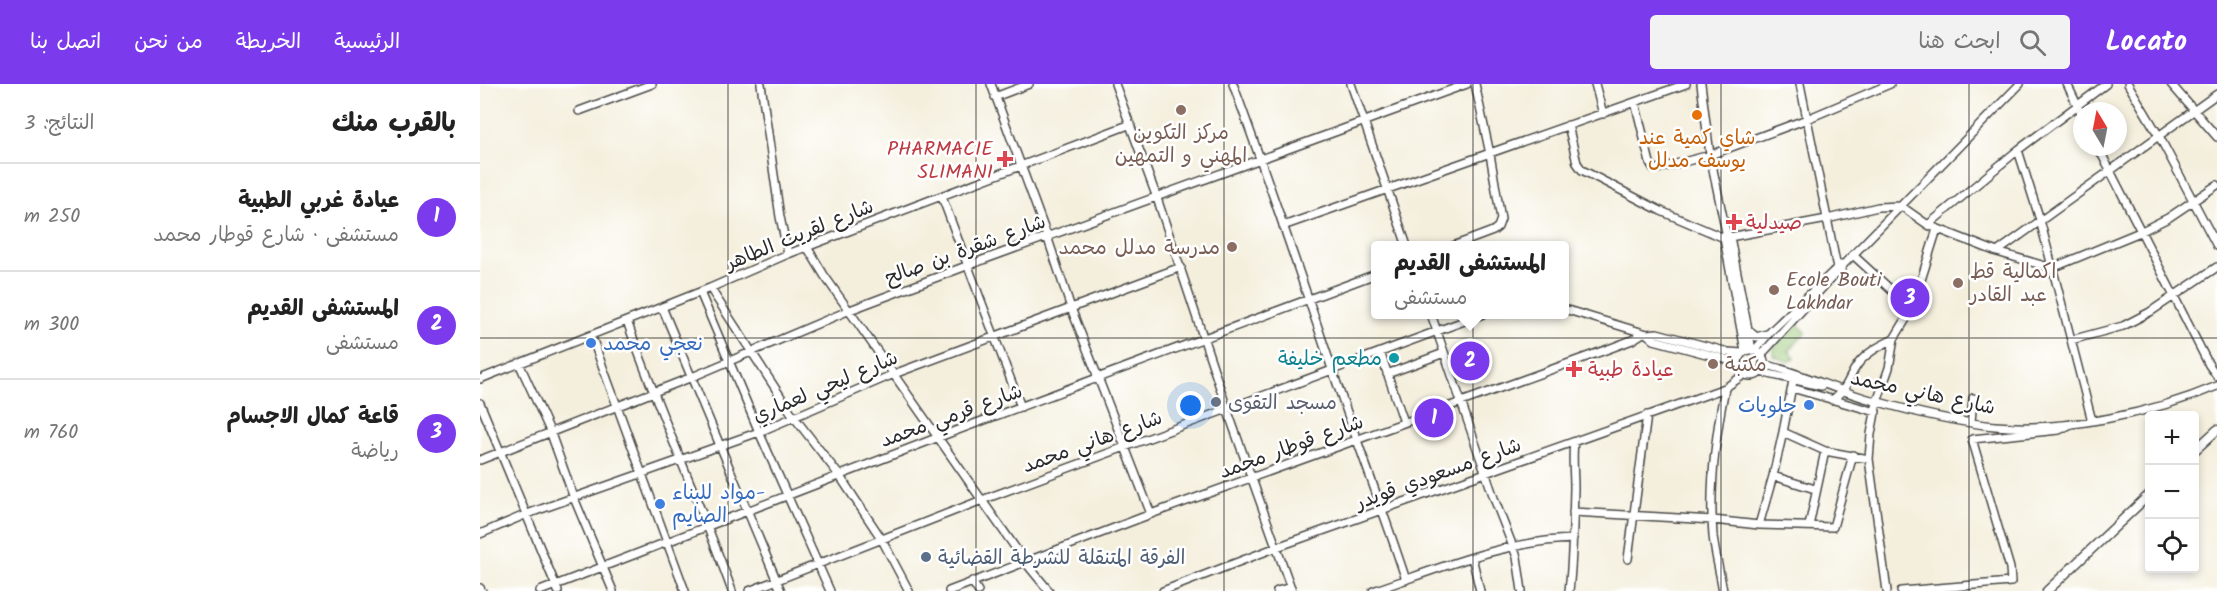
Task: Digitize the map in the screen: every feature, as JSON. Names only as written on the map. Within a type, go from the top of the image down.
[{"type":"main road","points":[[2199,447],[2217,430]]},
{"type":"main road","points":[[2047,591],[2145,499]]},
{"type":"street","points":[[579,111],[652,84]]},
{"type":"street","points":[[760,84],[780,217],[788,254]]},
{"type":"street","points":[[991,84],[1071,308],[1151,514]]},
{"type":"street","points":[[995,97],[1029,84]]},
{"type":"street","points":[[1115,84],[1157,198],[1227,409],[1292,589],[1277,591]]},
{"type":"street","points":[[1351,84],[1405,241]]},
{"type":"street","name":"شارع شقرة بن صالح","points":[[480,460],[692,377],[850,310],[1467,84]]},
{"type":"street","points":[[1466,241],[1498,227],[1501,219],[1475,84]]},
{"type":"street","points":[[1595,84],[1603,114]]},
{"type":"street","points":[[1283,226],[1686,84]]},
{"type":"street","points":[[1701,84],[1710,155],[1751,352]]},
{"type":"street","points":[[1800,84],[1827,219],[1841,266]]},
{"type":"street","points":[[1635,102],[1650,163],[1654,169],[1710,155],[1808,119],[1890,84]]},
{"type":"street","points":[[1738,365],[1853,255],[2020,84]]},
{"type":"street","points":[[2067,84],[2076,102]]},
{"type":"street","points":[[2081,102],[2106,84]]},
{"type":"street","points":[[2128,84],[2159,136],[2217,246]]},
{"type":"street","points":[[2171,84],[2217,137]]},
{"type":"street","points":[[1236,85],[1406,580]]},
{"type":"street","points":[[1998,252],[2217,94]]},
{"type":"street","points":[[1928,225],[2018,150],[2073,108]]},
{"type":"street","name":"شارع لقريت الطاهر","points":[[480,379],[710,288],[788,254],[1131,124]]},
{"type":"street","points":[[1568,125],[1577,162],[1582,170],[1661,211],[1727,235],[1827,219],[1878,207],[1902,206],[1937,229],[1998,252],[2052,268],[2140,232],[2193,202],[2217,185]]},
{"type":"street","points":[[2018,150],[2040,220],[2092,421]]},
{"type":"street","points":[[2103,156],[2209,365],[2217,375]]},
{"type":"street","points":[[942,196],[1022,407]]},
{"type":"street","points":[[1887,591],[1869,459],[1870,434],[1894,339],[1912,309],[1937,229]]},
{"type":"street","points":[[1645,333],[1654,340],[1725,359],[1738,365],[1745,374],[1755,375],[1760,372],[1763,364],[1751,352],[1727,235]]},
{"type":"street","points":[[807,247],[1026,563],[1049,591]]},
{"type":"street","points":[[1853,255],[1912,309]]},
{"type":"street","points":[[1569,310],[1645,333],[1657,333],[1728,352],[1751,352],[1841,266]]},
{"type":"street","name":"شارع ليحي لعماري","points":[[480,534],[527,514],[759,432],[894,374],[1181,267]]},
{"type":"street","points":[[2071,340],[2123,326],[2150,312],[2217,267]]},
{"type":"street","name":"شارع قرمي محمد","points":[[540,591],[557,588],[603,567],[839,475],[1371,276]]},
{"type":"street","points":[[710,288],[794,417],[839,475],[881,538],[909,591]]},
{"type":"street","points":[[700,292],[728,362],[830,591]]},
{"type":"street","points":[[662,307],[781,591]]},
{"type":"street","points":[[1432,319],[1519,565],[1522,591]]},
{"type":"street","name":"شارع هاني محمد","points":[[749,591],[776,579],[818,566],[881,538],[1125,446],[1472,319]]},
{"type":"street","points":[[627,321],[652,392],[708,526],[732,591]]},
{"type":"street","points":[[1746,327],[1756,337],[1772,331]]},
{"type":"street","name":"شارع قوطار محمد","points":[[949,591],[1151,514],[1622,344],[1645,333]]},
{"type":"street","points":[[591,335],[685,591]]},
{"type":"street","points":[[1832,400],[1843,392],[1856,367],[1872,350],[1894,339]]},
{"type":"street","points":[[1380,352],[1404,422]]},
{"type":"street","points":[[1387,374],[1444,353]]},
{"type":"street","points":[[519,363],[550,431],[574,498],[613,591]]},
{"type":"street","name":"شارع هاني محمد","points":[[1763,364],[1877,402],[1971,422],[2022,427],[2092,421],[2186,399],[2217,386]]},
{"type":"street","name":"شارع هاني محمد","points":[[1760,372],[1792,384],[1832,388]]},
{"type":"street","name":"شارع مسعودي قويدر","points":[[1163,591],[1177,589],[1277,547],[1725,388],[1745,374]]},
{"type":"street","points":[[1760,525],[1773,477],[1792,384],[1832,400],[1876,412]]},
{"type":"street","points":[[1723,591],[1714,542],[1712,487],[1713,456],[1725,388]]},
{"type":"street","points":[[2186,399],[2217,393]]},
{"type":"street","points":[[1971,422],[1973,398]]},
{"type":"street","points":[[480,403],[557,588]]},
{"type":"street","points":[[1628,559],[1647,415]]},
{"type":"street","points":[[1901,591],[2011,582],[2010,567],[1972,439],[2059,429],[2073,423]]},
{"type":"street","points":[[1783,432],[1825,451],[1869,459]]},
{"type":"street","points":[[1569,591],[1573,539],[1574,442]]},
{"type":"street","points":[[1809,526],[1815,489],[1825,451]]},
{"type":"street","points":[[1572,512],[1760,525],[1834,526],[1854,456]]},
{"type":"street","points":[[1773,477],[1815,489]]},
{"type":"street","points":[[1373,591],[1472,557],[1512,546],[1548,540],[1573,539]]},
{"type":"street","points":[[1472,557],[1480,591]]},
{"type":"street","points":[[972,581],[978,591]]},
{"type":"green space","points":[[1795,322],[1806,332],[1789,351],[1795,357],[1788,362],[1773,356],[1773,351],[1780,338]]},
{"type":"place","name":"مركز التكوين المهني و التمهين","points":[[1181,110]]},
{"type":"place","name":"شاي كمية عند يوسف مدلل","points":[[1697,115]]},
{"type":"place","name":"PHARMACIE SLIMANI","points":[[1005,159]]},
{"type":"place","name":"صيدلية","points":[[1734,222]]},
{"type":"place","name":"مدرسة مدلل محمد","points":[[1232,247]]},
{"type":"place","name":"اكمالية قط عبد القادر","points":[[1958,283]]},
{"type":"place","name":"Ecole Bouti Lakhdar","points":[[1774,290]]},
{"type":"place","name":"قاعة كمال الاجسام","points":[[1910,298]]},
{"type":"place","name":"نعجي محمد","points":[[591,343]]},
{"type":"place","name":"مطعم خليفة","points":[[1394,358]]},
{"type":"place","name":"المستشفى القديم","points":[[1470,361]]},
{"type":"place","name":"مكتبة","points":[[1713,364]]},
{"type":"place","name":"عيادة طبية","points":[[1574,369]]},
{"type":"place","name":"مسجد التقوى","points":[[1216,402]]},
{"type":"place","name":"حلويات","points":[[1809,405]]},
{"type":"place","name":"عيادة غربي الطبية","points":[[1434,418]]},
{"type":"place","name":"مواد للبناء- الصايم","points":[[660,504]]},
{"type":"place","name":"الفرقة المتنقلة للشرطة القضائية","points":[[926,557]]}]
